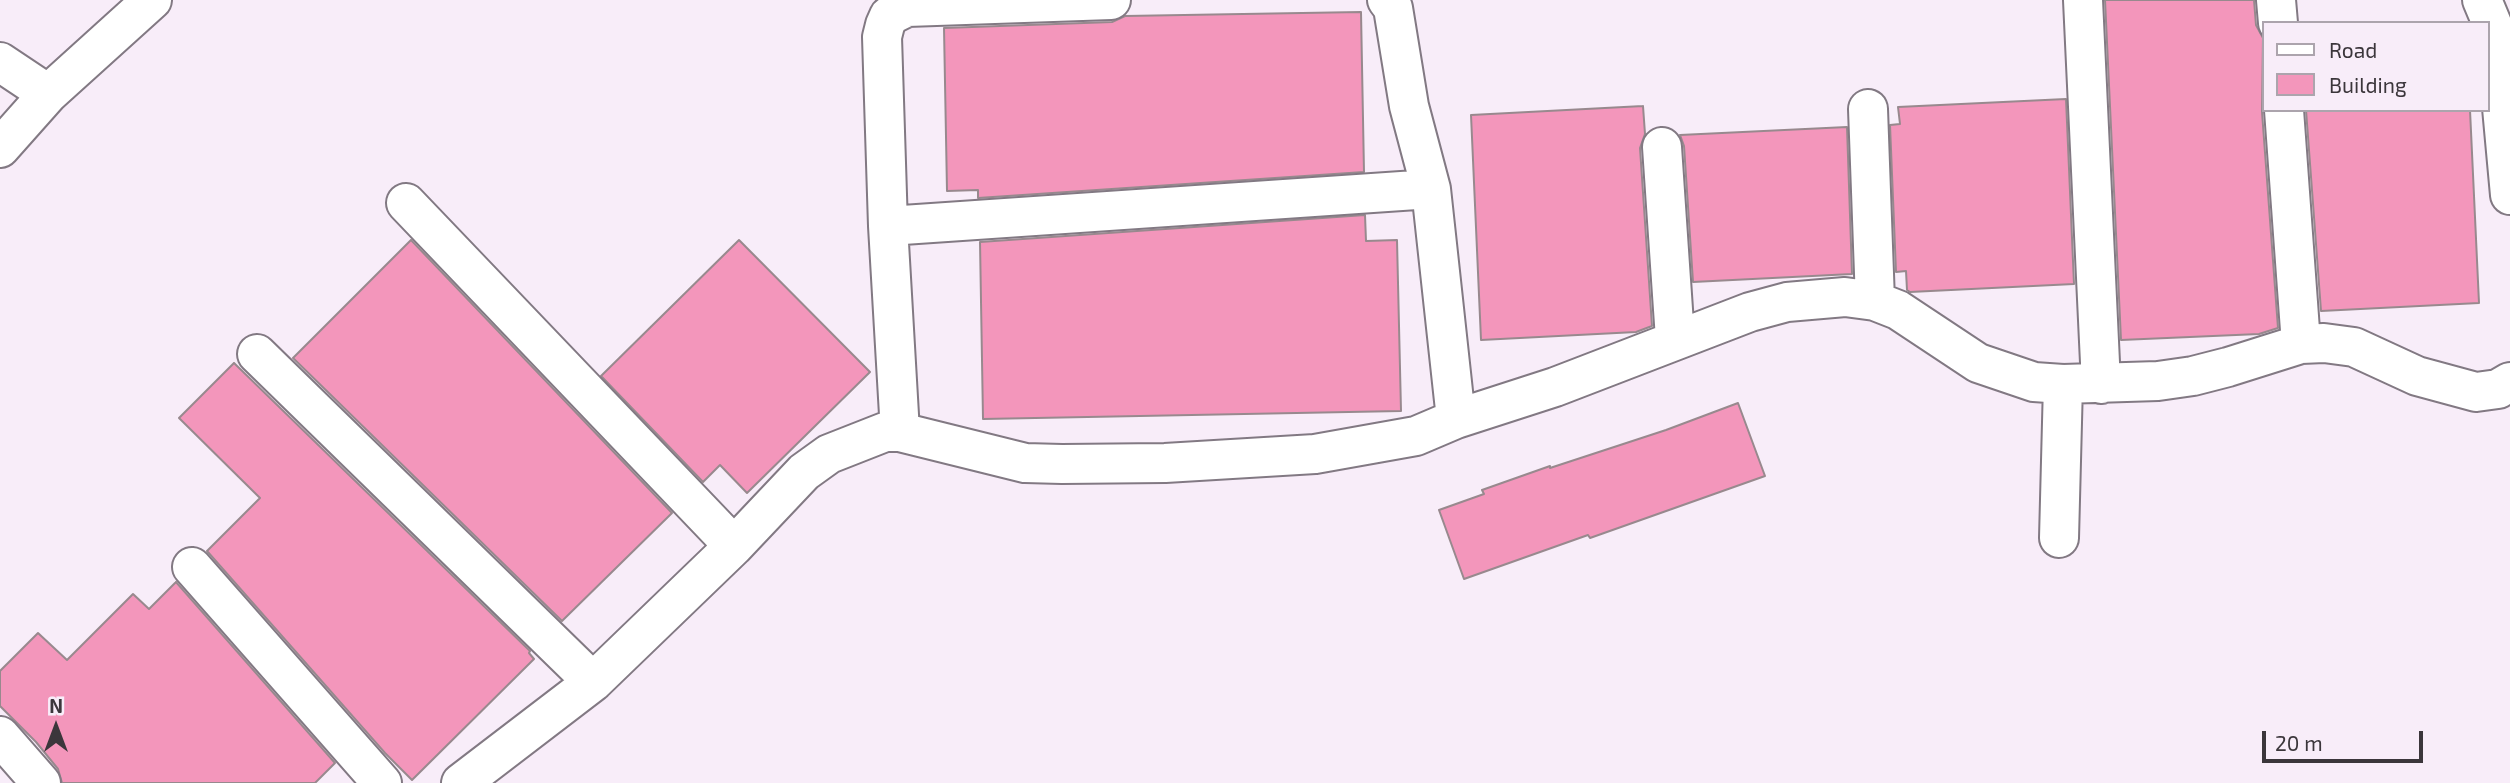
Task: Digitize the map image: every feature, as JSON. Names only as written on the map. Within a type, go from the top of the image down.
[{"type":"street","points":[[0,148],[48,94],[152,0]]},
{"type":"street","points":[[900,432],[888,226],[882,37],[889,16],[907,7],[1111,0]]},
{"type":"street","points":[[1387,0],[1393,8],[1409,106],[1431,189],[1456,419]]},
{"type":"street","points":[[2083,0],[2101,384]]},
{"type":"street","points":[[2276,0],[2278,21]]},
{"type":"street","points":[[2482,0],[2495,31],[2510,195]]},
{"type":"street","points":[[0,62],[48,94]]},
{"type":"street","points":[[1868,109],[1875,301]]},
{"type":"street","points":[[2284,112],[2301,344]]},
{"type":"street","points":[[1661,147],[1675,339]]},
{"type":"street","points":[[888,226],[1431,189]]},
{"type":"street","points":[[406,204],[734,546]]},
{"type":"street","points":[[461,783],[593,682],[734,546],[804,472],[829,454],[885,432],[900,432],[1025,463],[1165,463],[1315,454],[1416,436],[1456,419],[1555,387],[1750,312],[1787,302],[1845,297],[1875,301],[1898,310],[1978,363],[2034,382],[2101,384],[2158,381],[2193,376],[2301,344],[2325,343],[2354,347],[2417,376],[2476,392],[2498,389],[2510,382]]},
{"type":"street","points":[[257,354],[593,682]]},
{"type":"street","points":[[2059,538],[2063,384]]},
{"type":"street","points":[[192,567],[382,783]]},
{"type":"street","points":[[0,736],[41,783]]},
{"type":"building","points":[[2105,0],[2254,0],[2256,25],[2262,36],[2262,112],[2278,328],[2259,334],[2121,340]]},
{"type":"building","points":[[1361,12],[1364,172],[978,198],[978,190],[947,191],[944,28],[1112,22],[1125,16]]},
{"type":"building","points":[[2066,99],[2074,284],[1910,292],[1907,290],[1906,271],[1896,272],[1890,125],[1900,124],[1898,107]]},
{"type":"building","points":[[1643,106],[1645,134],[1640,148],[1652,326],[1636,332],[1481,340],[1471,115]]},
{"type":"building","points":[[2306,112],[2470,112],[2479,303],[2321,311]]},
{"type":"building","points":[[1847,127],[1852,274],[1693,282],[1684,146],[1680,135]]},
{"type":"building","points":[[1365,215],[1366,241],[1397,240],[1401,411],[983,419],[980,242]]},
{"type":"building","points":[[411,240],[672,513],[562,621],[293,358]]},
{"type":"building","points":[[739,240],[870,372],[747,493],[720,465],[703,482],[601,376]]},
{"type":"building","points":[[234,363],[530,651],[534,659],[412,780],[385,753],[207,551],[260,498],[179,418]]},
{"type":"building","points":[[1738,403],[1765,476],[1464,579],[1439,510],[1484,494],[1482,490],[1666,430]]},
{"type":"building","points":[[176,582],[335,763],[315,783],[62,783],[58,769],[36,742],[0,706],[0,671],[38,633],[67,660],[133,594],[149,609]]}]
